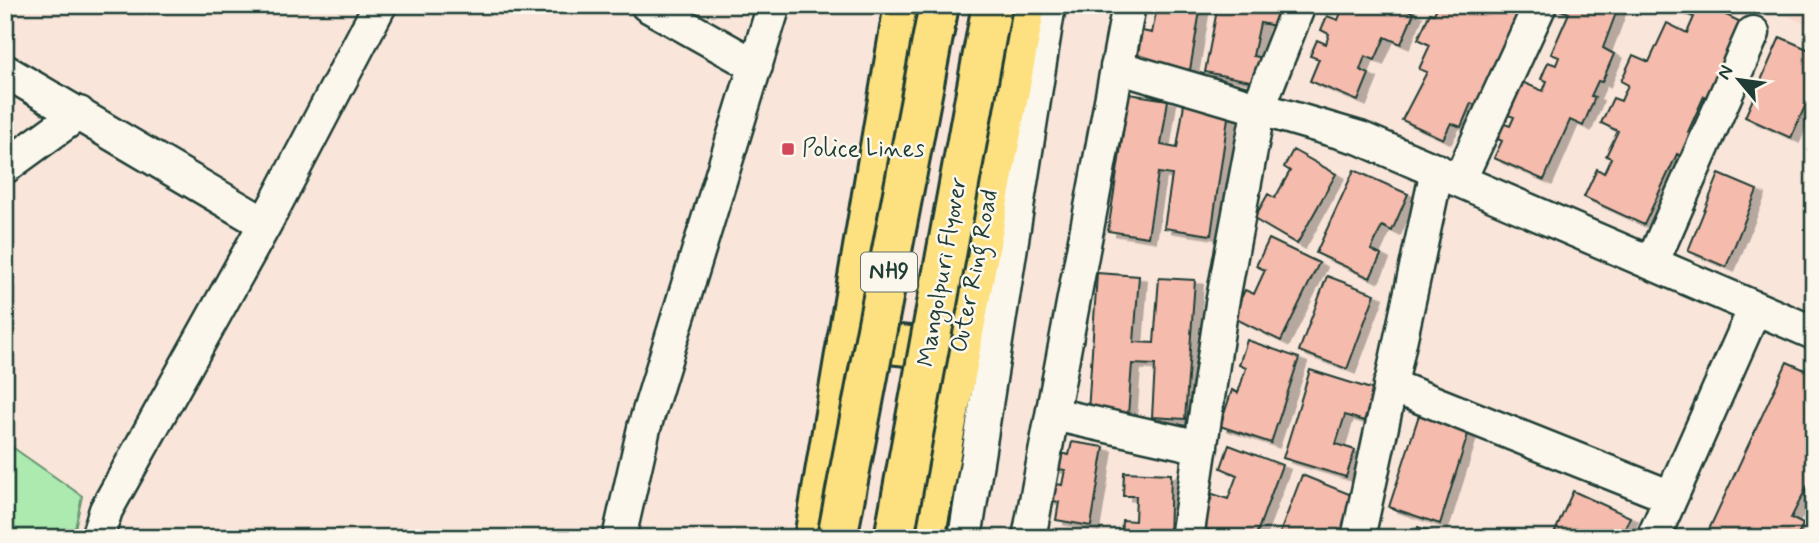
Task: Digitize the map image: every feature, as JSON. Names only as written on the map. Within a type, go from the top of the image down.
[{"type":"main road","points":[[814,538],[904,5]]},
{"type":"main road","name":"NH9","points":[[837,538],[939,5]]},
{"type":"main road","name":"Mangolpuri Flyover","points":[[894,538],[992,5]]},
{"type":"main road","name":"Outer Ring Road","points":[[925,538],[1026,5]]},
{"type":"main road","points":[[847,340],[960,351]]},
{"type":"street","points":[[97,538],[106,510],[265,224],[380,5]]},
{"type":"street","points":[[647,5],[756,66]]},
{"type":"street","points":[[619,538],[644,428],[774,5]]},
{"type":"street","points":[[965,538],[1049,5]]},
{"type":"street","points":[[1029,538],[1129,5]]},
{"type":"street","points":[[1187,538],[1222,304],[1258,107],[1299,5]]},
{"type":"street","points":[[1358,538],[1390,385],[1449,175],[1540,5]]},
{"type":"street","points":[[1651,263],[1753,33]]},
{"type":"street","points":[[1117,67],[1360,138],[1814,333]]},
{"type":"street","points":[[5,71],[265,224]]},
{"type":"street","points":[[5,167],[79,113]]},
{"type":"street","points":[[1653,538],[1755,308]]},
{"type":"street","points":[[1390,385],[1671,497]]},
{"type":"street","points":[[1053,414],[1201,447]]},
{"type":"shaded area","points":[[1764,5],[1814,5],[1814,28]]},
{"type":"green space","points":[[5,442],[82,496],[73,538],[5,538]]},
{"type":"building","points":[[1201,5],[1190,70],[1137,61],[1142,31],[1152,33],[1157,7],[1147,6]]},
{"type":"building","points":[[1218,5],[1281,5],[1276,26],[1260,23],[1253,56],[1270,59],[1265,84],[1205,72]]},
{"type":"building","points":[[1344,5],[1361,8],[1362,5],[1408,5],[1406,10],[1414,13],[1401,44],[1385,37],[1375,60],[1365,56],[1360,70],[1369,74],[1358,101],[1310,81],[1319,59],[1310,56],[1317,40],[1326,44],[1329,34],[1321,30],[1327,16],[1338,20]]},
{"type":"building","points":[[1438,5],[1531,5],[1484,109],[1471,103],[1461,127],[1451,123],[1443,139],[1402,120],[1427,72],[1419,69],[1430,45],[1418,39],[1430,13],[1434,14]]},
{"type":"building","points":[[1619,5],[1603,48],[1614,54],[1602,82],[1598,81],[1591,96],[1595,97],[1583,126],[1570,120],[1544,180],[1494,158],[1502,141],[1496,138],[1502,123],[1510,126],[1514,117],[1508,115],[1522,82],[1543,91],[1547,81],[1541,79],[1548,62],[1556,65],[1559,57],[1551,54],[1569,13],[1551,6]]},
{"type":"building","points":[[1675,5],[1705,5],[1745,24],[1710,99],[1704,96],[1688,132],[1699,137],[1688,160],[1677,154],[1644,225],[1584,197],[1597,169],[1604,173],[1611,158],[1606,156],[1618,131],[1601,123],[1613,98],[1621,101],[1628,85],[1621,81],[1633,55],[1649,62],[1667,23],[1687,33],[1694,17],[1673,8]]},
{"type":"building","points":[[1780,37],[1814,52],[1814,86],[1791,138],[1745,117]]},
{"type":"building","points":[[1129,94],[1168,100],[1161,145],[1177,148],[1184,104],[1229,111],[1211,235],[1164,228],[1172,175],[1158,173],[1148,237],[1108,231]]},
{"type":"building","points":[[1293,150],[1336,174],[1297,244],[1254,219],[1268,194],[1275,198],[1290,171],[1284,167]]},
{"type":"building","points":[[1354,170],[1408,194],[1392,231],[1382,226],[1371,250],[1381,255],[1370,278],[1316,253]]},
{"type":"building","points":[[1719,174],[1757,190],[1726,267],[1688,251]]},
{"type":"building","points":[[1269,239],[1319,263],[1281,341],[1232,317],[1245,290],[1254,294],[1265,270],[1256,266]]},
{"type":"building","points":[[1097,273],[1139,276],[1134,342],[1154,343],[1159,278],[1195,280],[1185,419],[1152,417],[1155,365],[1132,364],[1128,415],[1088,413]]},
{"type":"building","points":[[1327,276],[1375,294],[1347,369],[1299,351]]},
{"type":"building","points":[[1247,340],[1299,358],[1271,443],[1220,426],[1232,390],[1238,393],[1246,368],[1239,365]]},
{"type":"building","points":[[1787,362],[1814,374],[1814,473],[1791,518],[1803,524],[1797,538],[1705,538]]},
{"type":"building","points":[[1310,370],[1374,390],[1364,421],[1345,415],[1336,444],[1355,450],[1346,477],[1283,458]]},
{"type":"building","points":[[1419,415],[1469,431],[1440,524],[1389,507]]},
{"type":"building","points":[[1072,442],[1104,447],[1091,526],[1056,520],[1059,502],[1048,500],[1051,483],[1062,485],[1065,470],[1053,468],[1056,452],[1069,455]]},
{"type":"building","points":[[1229,445],[1282,465],[1255,538],[1229,538],[1201,527],[1213,494],[1228,499],[1237,475],[1221,468]]},
{"type":"building","points":[[1124,472],[1171,474],[1169,538],[1121,538],[1122,520],[1135,521],[1136,496],[1123,496]]},
{"type":"building","points":[[1302,475],[1359,498],[1344,538],[1278,538]]},
{"type":"building","points":[[1573,491],[1630,517],[1621,538],[1562,538],[1554,534]]},
{"type":"building","points":[[1418,527],[1447,538],[1414,538]]},
{"type":"place","name":"Police Lines","points":[[788,149]]}]
